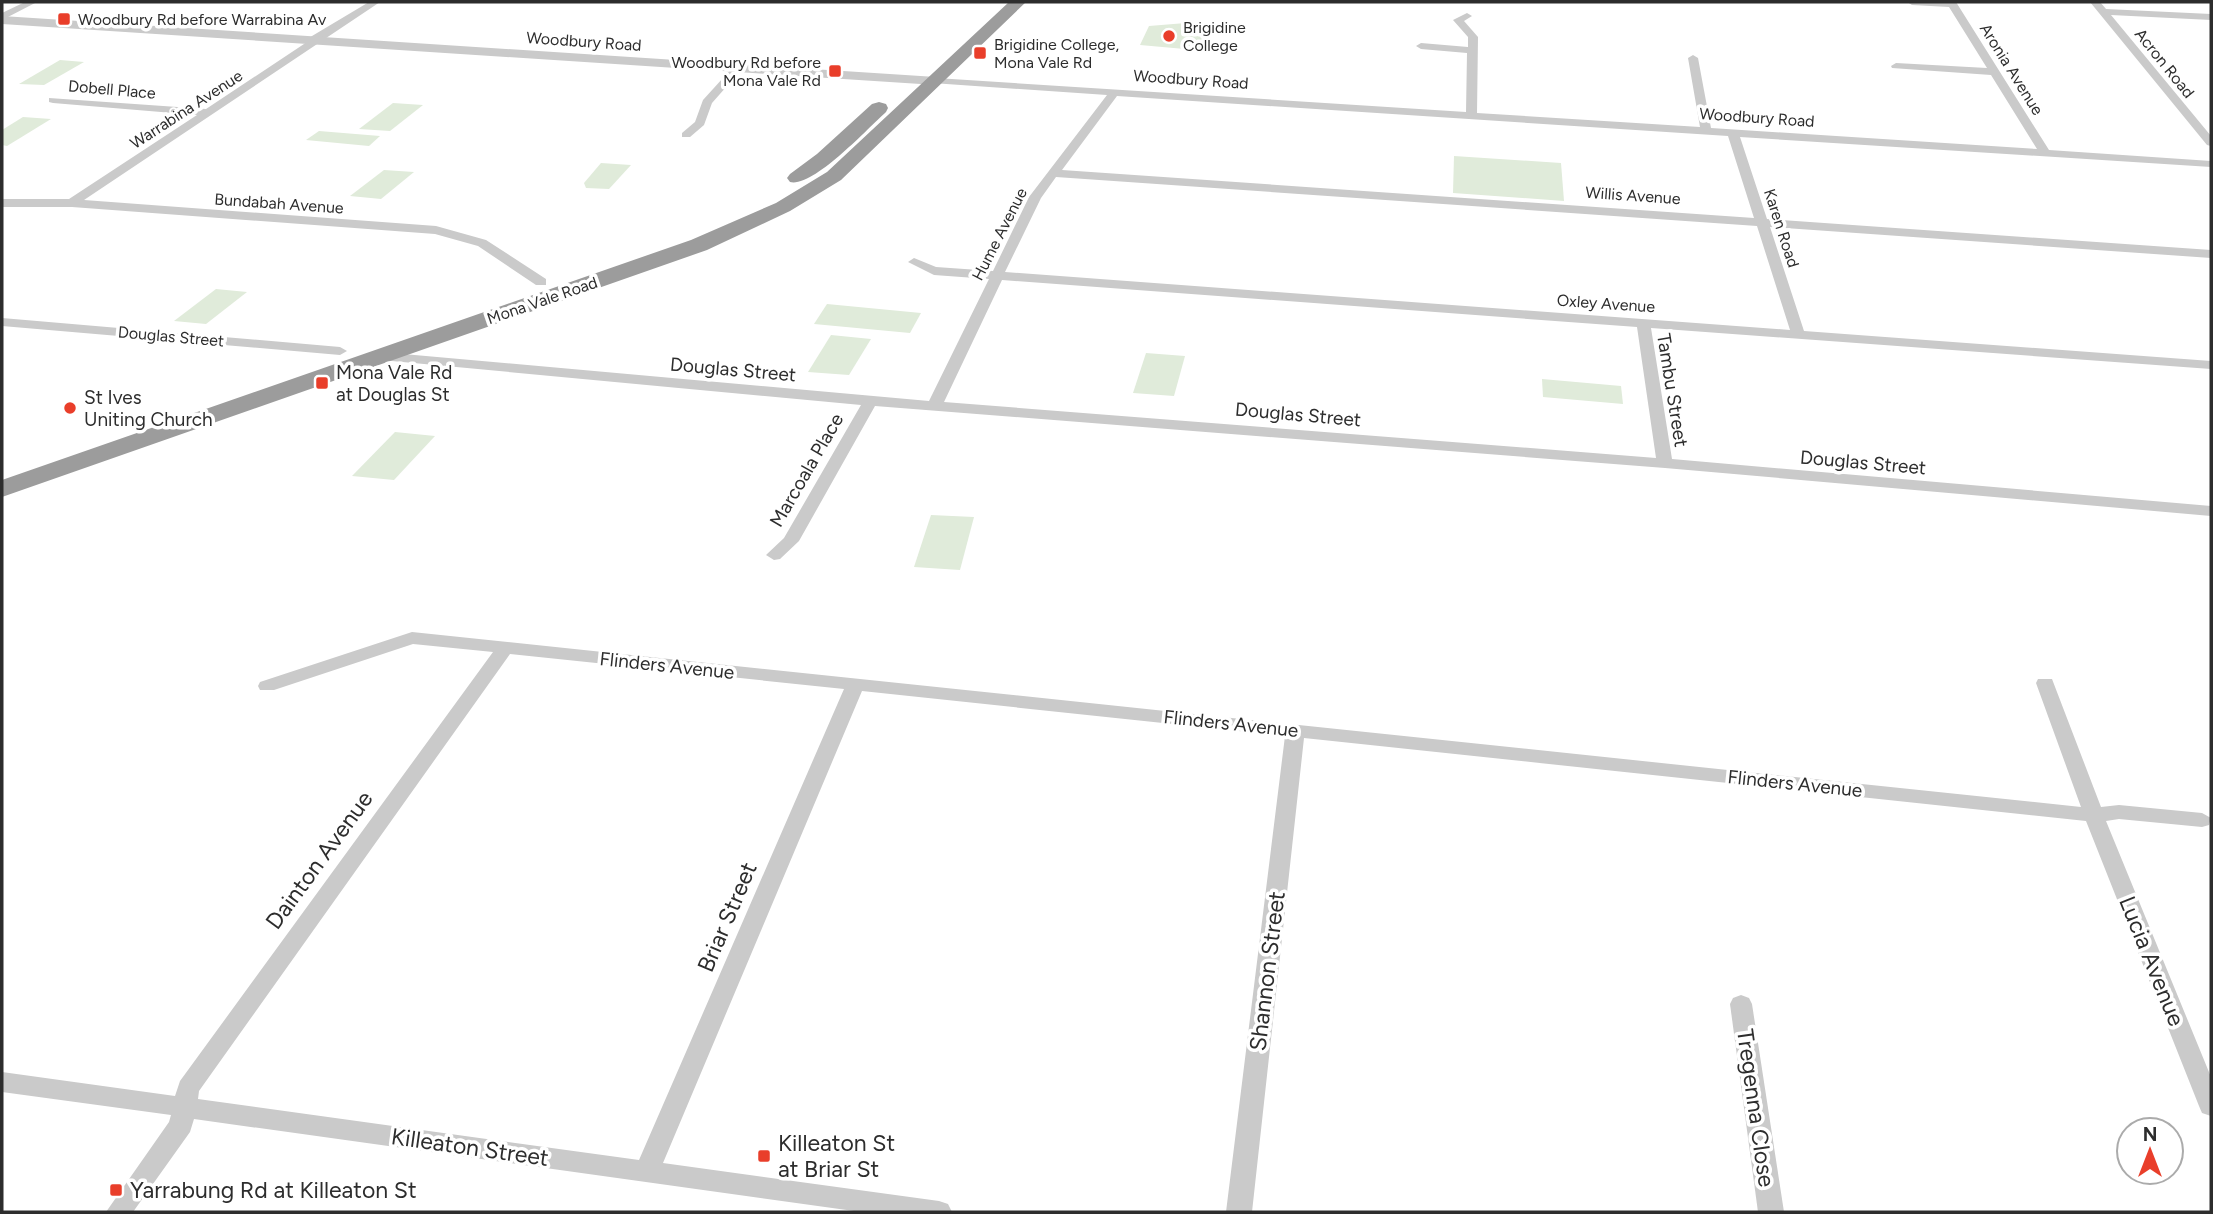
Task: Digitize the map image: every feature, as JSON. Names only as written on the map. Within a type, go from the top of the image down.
[{"type":"highway","name":"Mona Vale Road","points":[[2,469],[677,235],[752,203],[797,178],[1018,2]]},
{"type":"highway","name":"Mona Vale Road","points":[[2,489],[699,246],[753,222],[834,176],[924,75]]},
{"type":"street","points":[[2,18],[32,2]]},
{"type":"street","name":"Warrabina Avenue","points":[[72,203],[375,2]]},
{"type":"street","points":[[1912,2],[1952,3]]},
{"type":"street","name":"Acron Road","points":[[2095,2],[2211,143]]},
{"type":"street","name":"Aronia Avenue","points":[[1952,3],[2045,153]]},
{"type":"street","points":[[2103,12],[2211,17]]},
{"type":"street","points":[[1466,16],[1458,20],[1473,37],[1471,114]]},
{"type":"street","name":"Woodbury Road","points":[[2,18],[737,69],[924,75],[1115,92],[2211,164]]},
{"type":"street","points":[[1421,46],[1474,51]]},
{"type":"street","points":[[1693,58],[1706,131]]},
{"type":"street","points":[[1896,66],[1996,72]]},
{"type":"street","points":[[686,135],[700,123],[707,103],[737,69]]},
{"type":"street","name":"Hume Avenue","points":[[935,405],[1035,197],[1115,92]]},
{"type":"street","name":"Dobell Place","points":[[53,100],[210,113]]},
{"type":"street","name":"Karen Road","points":[[1733,133],[1798,334]]},
{"type":"street","name":"Willis Avenue","points":[[1053,173],[2211,254]]},
{"type":"street","name":"Bundabah Avenue","points":[[5,201],[72,203],[451,233],[482,243],[541,282]]},
{"type":"street","name":"Oxley Avenue","points":[[915,262],[934,271],[2211,365]]},
{"type":"street","name":"Douglas Street","points":[[2,322],[341,352]]},
{"type":"street","name":"Tambu Street","points":[[1643,323],[1665,463]]},
{"type":"street","name":"Douglas Street","points":[[381,356],[870,401],[1665,463],[2211,511]]},
{"type":"street","name":"Marcoala Place","points":[[774,555],[791,541],[870,401]]},
{"type":"street","name":"Flinders Avenue","points":[[267,686],[412,638],[2094,815],[2119,812],[2202,820]]},
{"type":"street","name":"Dainton Avenue","points":[[119,1212],[181,1125],[188,1087],[505,648]]},
{"type":"street","name":"Lucia Avenue","points":[[2045,683],[2094,815],[2211,1106]]},
{"type":"street","name":"Briar Street","points":[[647,1171],[856,684]]},
{"type":"street","name":"Shannon Street","points":[[1239,1212],[1295,729]]},
{"type":"street","name":"Tregenna Close","points":[[1741,1004],[1771,1212]]},
{"type":"street","name":"Killeaton Street","points":[[2,1082],[939,1212]]},
{"type":"green space","points":[[1218,23],[1212,27],[1195,25],[1190,29],[1207,32],[1207,51],[1140,45],[1149,26]]},
{"type":"green space","points":[[60,60],[84,62],[44,85],[19,84]]},
{"type":"green space","points":[[393,103],[423,105],[390,131],[359,129]]},
{"type":"green space","points":[[23,117],[51,119],[7,146],[2,145],[2,130]]},
{"type":"green space","points":[[319,131],[380,136],[369,146],[306,140]]},
{"type":"green space","points":[[1454,156],[1561,163],[1564,201],[1453,193]]},
{"type":"green space","points":[[601,163],[631,165],[609,189],[586,188],[584,183]]},
{"type":"green space","points":[[384,170],[414,172],[381,199],[350,196]]},
{"type":"green space","points":[[216,289],[247,292],[206,324],[174,321]]},
{"type":"green space","points":[[827,304],[921,313],[910,333],[814,324]]},
{"type":"green space","points":[[831,335],[871,339],[849,375],[808,372]]},
{"type":"green space","points":[[1146,353],[1185,356],[1174,396],[1133,393]]},
{"type":"green space","points":[[1542,379],[1621,386],[1623,404],[1543,397]]},
{"type":"green space","points":[[395,432],[435,436],[394,480],[352,476]]},
{"type":"green space","points":[[931,515],[974,517],[960,570],[914,567]]},
{"type":"place","name":"Woodbury Rd before Warrabina Av","points":[[64,19]]},
{"type":"place","name":"Brigidine College","points":[[1169,36]]},
{"type":"place","name":"Brigidine College, Mona Vale Rd","points":[[980,53]]},
{"type":"place","name":"Woodbury Rd before Mona Vale Rd","points":[[835,71]]},
{"type":"place","name":"Mona Vale Rd at Douglas St","points":[[322,383]]},
{"type":"place","name":"St Ives Uniting Church","points":[[70,408]]},
{"type":"place","name":"Killeaton St at Briar St","points":[[764,1156]]},
{"type":"place","name":"Yarrabung Rd at Killeaton St","points":[[116,1190]]}]
